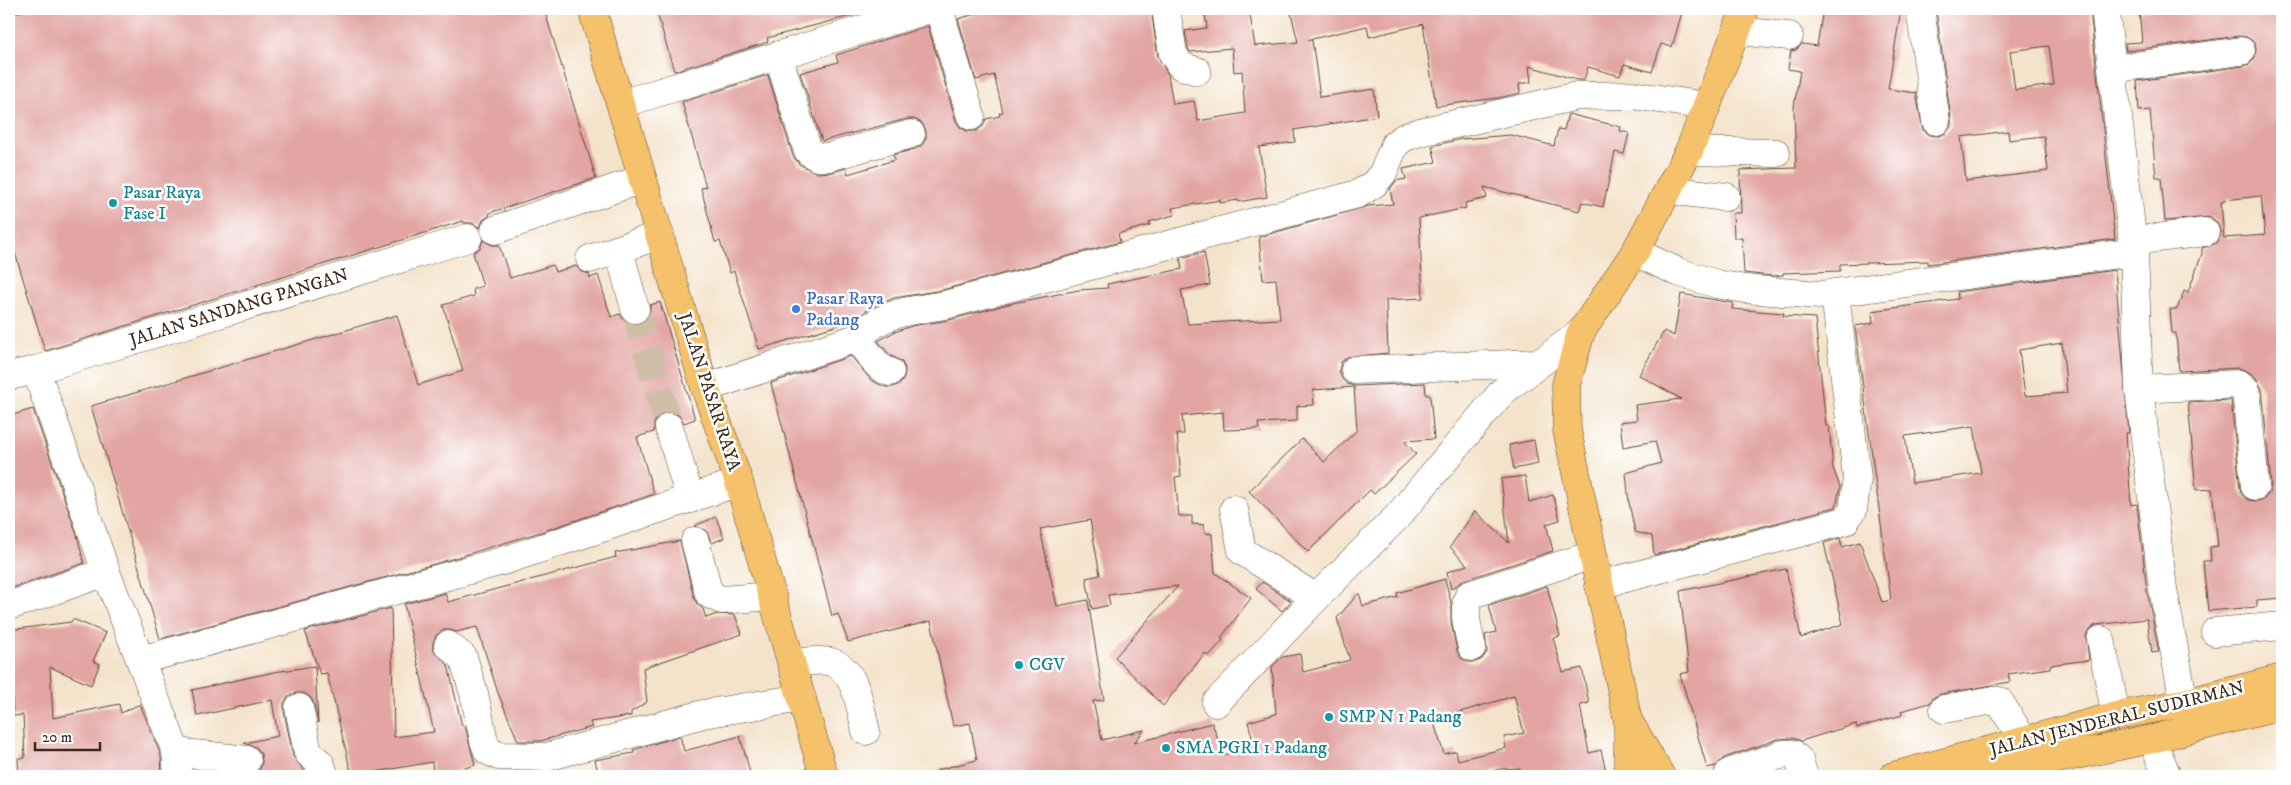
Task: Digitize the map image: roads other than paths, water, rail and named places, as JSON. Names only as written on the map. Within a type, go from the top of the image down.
[{"type":"main road","name":"JALAN PASAR RAYA","points":[[592,9],[705,388],[739,482],[824,776]]},
{"type":"main road","points":[[1628,776],[1628,721],[1567,430],[1566,385],[1581,332],[1635,252],[1690,151],[1741,20]]},
{"type":"main road","name":"JALAN JENDERAL SUDIRMAN","points":[[1893,776],[2116,716],[2184,702],[2282,678]]},
{"type":"main road","points":[[1982,776],[2152,739],[2282,706]]},
{"type":"main road","points":[[1628,721],[1661,776]]},
{"type":"street","points":[[621,104],[929,9]]},
{"type":"street","points":[[939,9],[972,116]]},
{"type":"street","points":[[1166,9],[1173,54],[1182,66],[1197,71]]},
{"type":"street","points":[[1920,9],[1936,121]]},
{"type":"street","points":[[2105,9],[2134,247],[2139,389],[2163,589],[2184,702]]},
{"type":"street","points":[[1741,20],[1789,36]]},
{"type":"street","points":[[2113,69],[2240,51]]},
{"type":"street","points":[[778,55],[808,151],[817,157],[829,157],[911,134]]},
{"type":"street","points":[[705,388],[857,338],[870,325],[890,314],[945,305],[1358,194],[1374,184],[1383,173],[1395,144],[1405,137],[1420,132],[1577,96],[1632,94],[1707,106]]},
{"type":"street","points":[[1690,151],[1776,153]]},
{"type":"street","points":[[502,228],[642,179]]},
{"type":"street","points":[[1668,190],[1726,197]]},
{"type":"street","points":[[1635,252],[1678,272],[1745,290],[1835,294],[2134,247],[2205,232]]},
{"type":"street","points":[[590,259],[660,235]]},
{"type":"street","name":"JALAN SANDANG PANGAN","points":[[9,376],[36,370],[468,238]]},
{"type":"street","points":[[619,250],[636,309]]},
{"type":"street","points":[[1599,584],[1845,521],[1853,510],[1857,478],[1835,294]]},
{"type":"street","points":[[1216,703],[1316,598],[1397,517],[1502,392],[1581,332]]},
{"type":"street","points":[[857,338],[876,362],[885,371],[890,372]]},
{"type":"street","points":[[1355,370],[1538,363]]},
{"type":"street","points":[[36,370],[106,572],[141,660],[177,764],[247,760]]},
{"type":"street","points":[[2139,389],[2240,384],[2246,390],[2255,486]]},
{"type":"street","points":[[669,427],[690,498]]},
{"type":"street","points":[[141,660],[506,560],[739,482]]},
{"type":"street","points":[[1234,509],[1242,551],[1316,598]]},
{"type":"street","points":[[695,541],[710,594],[722,600],[772,596]]},
{"type":"street","points":[[1472,647],[1466,623],[1466,602],[1469,595],[1592,555]]},
{"type":"street","points":[[9,606],[106,572]]},
{"type":"street","points":[[2215,632],[2282,626]]},
{"type":"street","points":[[2101,640],[2116,716]]},
{"type":"street","points":[[448,645],[463,656],[474,693],[484,740],[488,751],[499,756],[547,757],[703,714],[802,698]]},
{"type":"street","points":[[792,663],[830,662],[848,672],[858,698],[866,731]]},
{"type":"street","points":[[1944,708],[1999,701],[2024,741]]},
{"type":"street","points":[[299,708],[308,753],[320,763],[325,776]]},
{"type":"street","points":[[2152,739],[2167,776]]},
{"type":"street","points":[[1729,773],[1783,754],[1793,754],[1800,760],[1804,776]]},
{"type":"tunnel","points":[[635,309],[669,427]]},
{"type":"place","name":"Pasar Raya Fase I","points":[[113,203]]},
{"type":"place","name":"Pasar Raya Padang","points":[[796,309]]},
{"type":"place","name":"CGV","points":[[1019,665]]},
{"type":"place","name":"SMP N 1 Padang","points":[[1329,717]]},
{"type":"place","name":"SMA PGRI 1 Padang","points":[[1166,748]]}]
